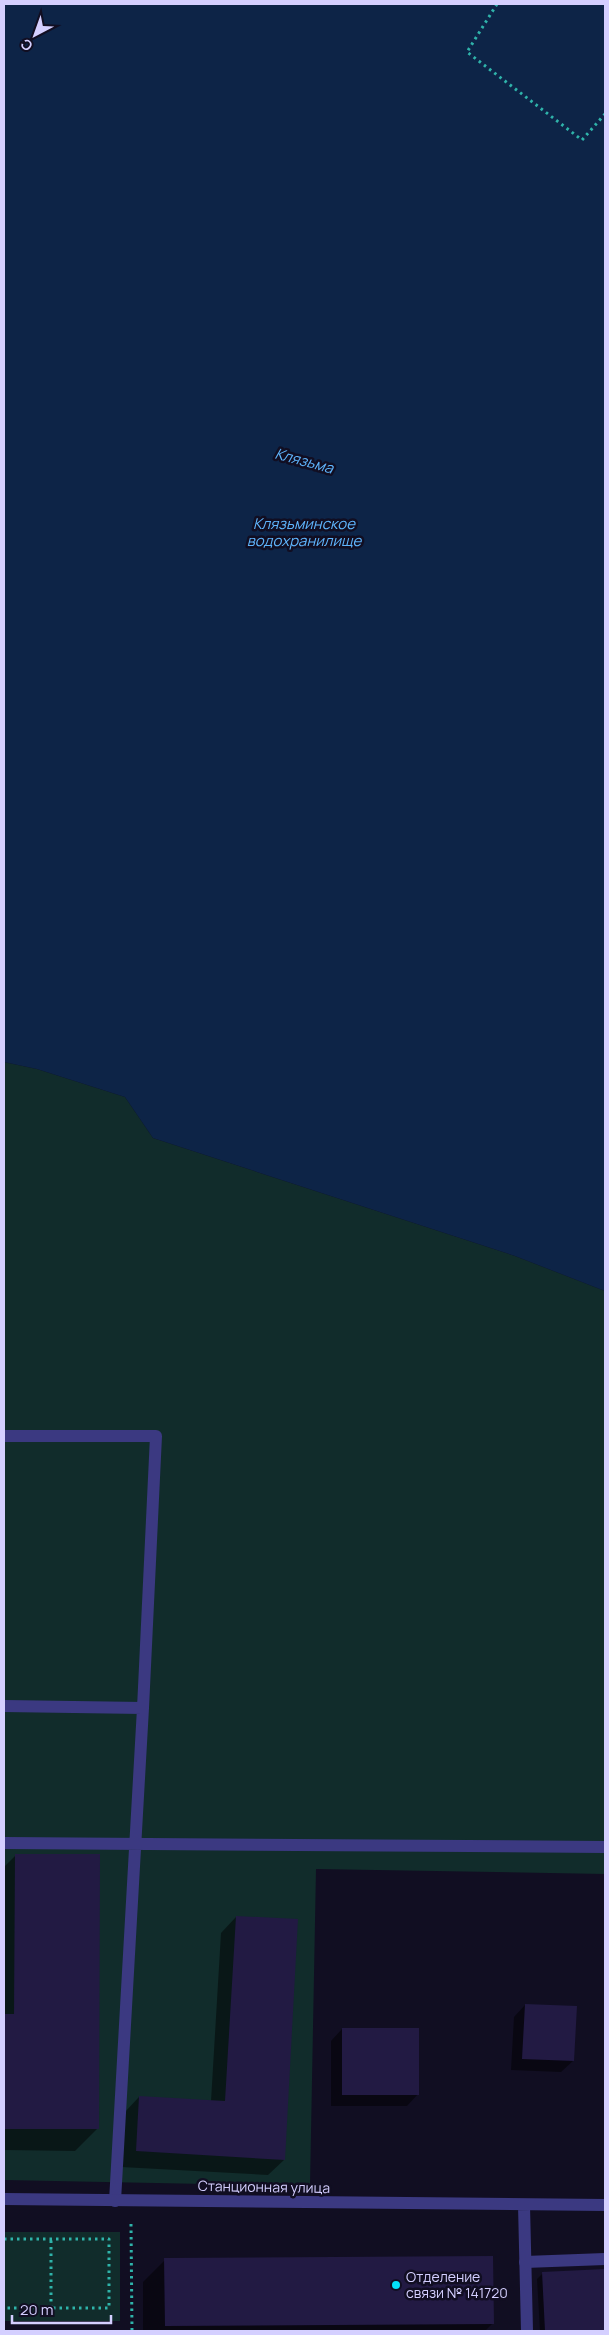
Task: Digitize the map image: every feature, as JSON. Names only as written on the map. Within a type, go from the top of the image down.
[{"type":"street","points":[[4,1436],[156,1436],[144,1708],[115,2201]]},
{"type":"street","points":[[4,1706],[144,1708]]},
{"type":"street","points":[[4,1843],[605,1847]]},
{"type":"street","name":"Станционная улица","points":[[4,2199],[605,2205]]},
{"type":"street","points":[[524,2205],[527,2331]]},
{"type":"street","points":[[525,2262],[605,2259]]},
{"type":"path","points":[[497,4],[467,52],[582,140],[605,114]]},
{"type":"path","points":[[131,2201],[132,2331]]},
{"type":"path","points":[[4,2239],[109,2239],[109,2308],[4,2308]]},
{"type":"path","points":[[51,2239],[51,2308]]},
{"type":"green space","points":[[4,1062],[37,1069],[125,1097],[153,1138],[515,1256],[605,1291],[605,1874],[316,1869],[310,2186],[4,2180]]},
{"type":"green space","points":[[4,2232],[120,2232],[120,2321],[4,2321]]},
{"type":"water","name":"Клязьминское водохранилище","points":[[4,4],[605,4],[605,1291],[515,1256],[153,1138],[125,1097],[37,1069],[4,1062]]},
{"type":"building","points":[[15,1854],[100,1854],[99,2129],[4,2129],[4,2014],[14,2014]]},
{"type":"building","points":[[236,1916],[298,1919],[285,2160],[136,2151],[139,2096],[225,2101]]},
{"type":"building","points":[[525,2004],[577,2006],[574,2061],[522,2059]]},
{"type":"building","points":[[342,2028],[419,2028],[419,2095],[342,2095]]},
{"type":"building","points":[[493,2256],[494,2324],[165,2326],[164,2258]]},
{"type":"building","points":[[605,2269],[605,2331],[545,2331],[542,2272]]},
{"type":"place","name":"Отделение связи № 141720","points":[[396,2285]]},
{"type":"water label","name":"Клязьма","points":[[304,461]]}]
